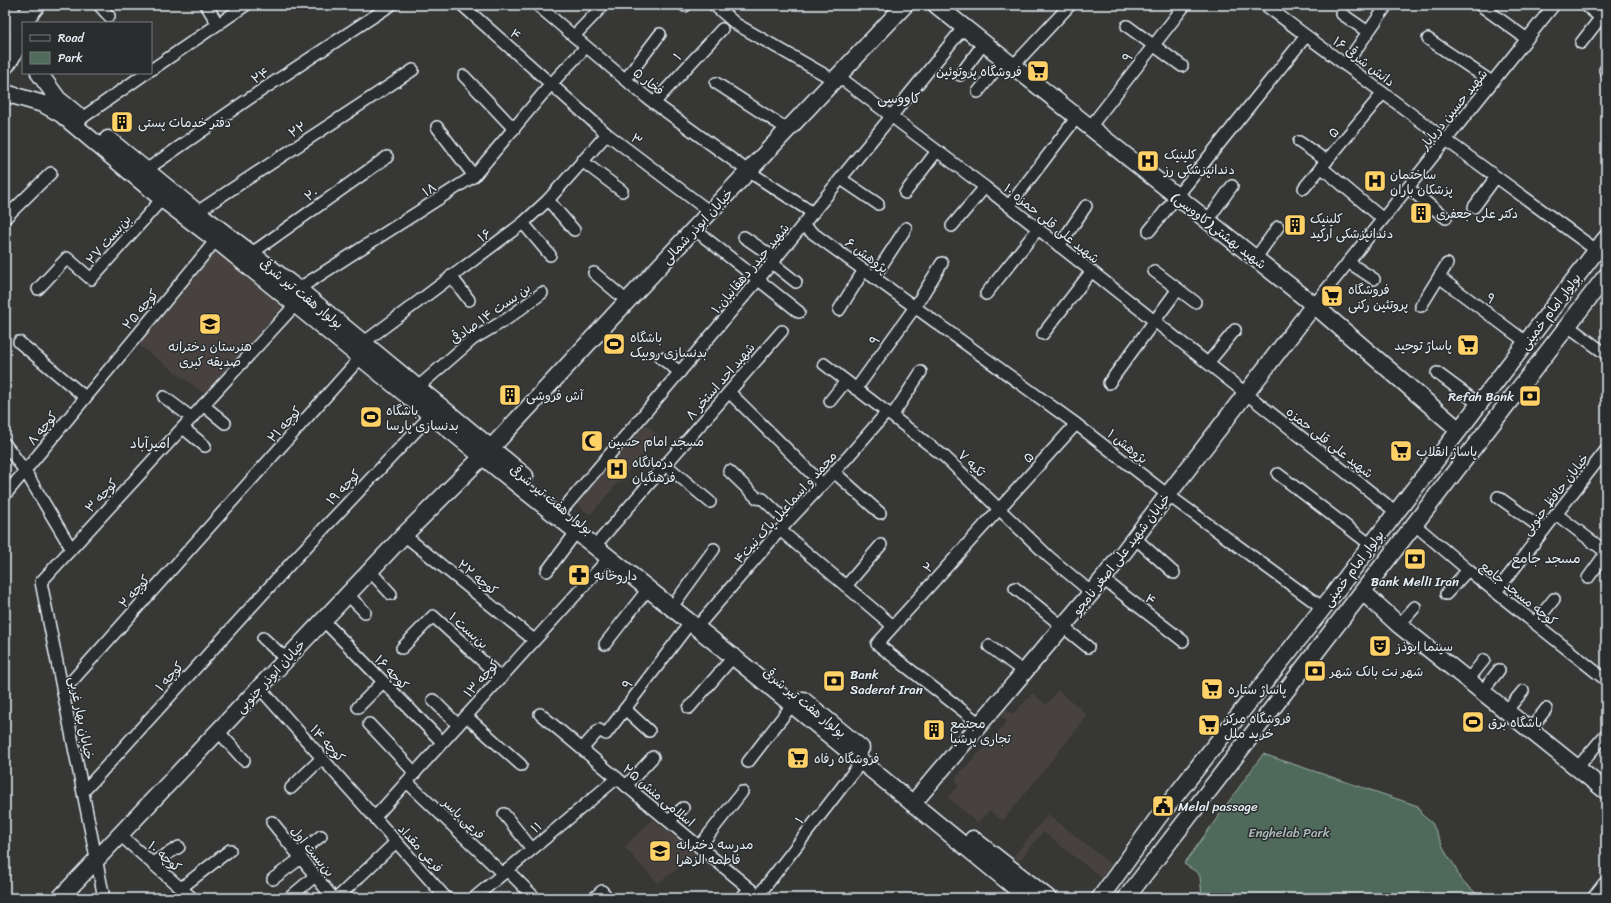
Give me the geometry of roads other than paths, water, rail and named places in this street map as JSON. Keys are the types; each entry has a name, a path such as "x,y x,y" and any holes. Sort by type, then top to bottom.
{"main road":[{"path":"27,22 36,5"},
{"name":"خیابان ابوذر شمالی","path":"487,452 748,171 905,5"},
{"name":"شهید بهشتی(کاووسی)","path":"936,5 1314,305 1459,430"},
{"path":"5,8 13,16 21,32 17,45 5,65"},
{"name":"بولوار هفت تیر شرقی","path":"40,74 58,99 197,212 252,253 273,277"},
{"name":"بولوار هفت تیر شرقی","path":"5,93 43,104 61,114 162,199 216,240 273,277 362,350 431,415 487,452 564,508 677,600 733,657 754,667 792,705 826,734 862,761 1028,898"},
{"name":"بولوار امام خمینی","path":"1100,898 1157,819 1323,608 1606,238"},
{"name":"بولوار امام خمینی","path":"1126,898 1606,276"},
{"name":"خیابان شهید علی اصغر نامجو","path":"919,796 1092,593 1314,305"},
{"name":"بولوار هفت تیر شرقی","path":"362,350 418,387 487,452 577,532 609,558 648,589 697,621 1048,898"},
{"name":"خیابان ابوذر جنوبی","path":"60,898 347,594 487,452"},
{"path":"1363,592 1399,625 1606,791"},
{"path":"1596,898 1606,885"}],"street":[{"path":"99,5 109,16"},
{"path":"206,5 218,24"},
{"path":"152,69 246,5"},
{"name":"۲۴","path":"146,170 247,100 391,5"},
{"name":"۴","path":"462,5 551,84"},
{"name":"فخار ۵","path":"538,5 654,103 748,171 813,213"},
{"name":"شهید علی قلی حمزه ۱۰","path":"714,5 736,24 836,78 892,116 985,187 1154,322 1246,393"},
{"name":"۹","path":"1090,127 1185,5"},
{"path":"1344,65 1387,5"},
{"path":"1480,5 1527,39"},
{"name":"شهید حسین دریابار","path":"1314,305 1554,5"},
{"path":"1581,43 1603,19 1585,5"},
{"path":"978,92 1068,6"},
{"name":"دانش شرقی ۱۶","path":"1271,7 1344,65 1596,250"},
{"path":"574,36 600,9"},
{"path":"1342,14 1368,32"},
{"path":"1127,26 1182,66"},
{"name":"شهید حیدر دهقانیان۱۰","path":"564,508 774,261 964,27"},
{"name":"۱","path":"654,103 722,29"},
{"path":"625,80 660,34"},
{"path":"1149,231 1306,36"},
{"path":"1428,39 1492,82"},
{"path":"960,75 984,43"},
{"name":"۱۸","path":"203,405 297,297 474,176 551,84 586,46"},
{"name":"۲۲","path":"197,212 413,70"},
{"path":"82,118 145,74"},
{"path":"464,76 514,128"},
{"path":"716,83 788,129"},
{"name":"۳","path":"551,84 607,134 710,212"},
{"name":"۵","path":"1304,188 1383,93"},
{"path":"1009,206 1077,117"},
{"path":"437,127 474,176"},
{"name":"۱۶","path":"362,350 451,276 523,223 548,200 607,134"},
{"path":"1299,142 1383,218"},
{"path":"905,194 937,151"},
{"name":"۲۰","path":"252,253 388,157"},
{"path":"582,161 622,191"},
{"path":"5,218 51,173"},
{"path":"1474,207 1496,177"},
{"path":"841,179 878,204"},
{"path":"1207,221 1232,186"},
{"path":"952,226 985,187"},
{"path":"1408,188 1446,218"},
{"name":"بن‌بست ۲۷","path":"38,289 67,258 91,279 162,199"},
{"path":"548,200 574,230"},
{"path":"1059,246 1086,206"},
{"path":"523,223 550,255"},
{"name":"پژوهش ۶","path":"803,226 915,307"},
{"path":"1255,259 1278,227"},
{"path":"874,277 906,228"},
{"path":"694,229 799,312"},
{"path":"986,294 1038,229"},
{"path":"744,237 774,261 796,282"},
{"name":"کوچه ۲۵","path":"85,397 216,240"},
{"path":"1348,262 1374,279"},
{"name":"۹","path":"856,389 915,307 942,263"},
{"path":"1421,306 1447,264"},
{"path":"839,310 864,270"},
{"path":"1154,271 1195,302"},
{"path":"1042,334 1091,272"},
{"path":"594,273 627,301"},
{"path":"451,276 469,300"},
{"name":"۹","path":"1439,277 1526,342"},
{"path":"1109,382 1178,289"},
{"name":"بن بست ۱۴ صادقی","path":"418,387 473,339 507,319 542,293"},
{"name":"پژوهش ۱","path":"915,307 1076,424 1168,495 1323,608"},
{"path":"1568,326 1606,354"},
{"path":"1208,363 1235,330"},
{"name":"شهید احد استخر ۸","path":"601,539 782,331"},
{"path":"19,342 85,397"},
{"name":"کوچه ۲۱","path":"227,509 362,350"},
{"path":"661,358 680,372"},
{"name":"تکیه ۷","path":"824,364 945,456 1049,557 1092,593"},
{"name":"محمد و اسماعیل پاک نیت۴","path":"697,621 822,484 889,414 921,372"},
{"path":"1437,373 1479,404"},
{"path":"830,401 846,381"},
{"path":"729,392 822,484"},
{"name":"شهید علی قلی حمزه","path":"1246,393 1396,512"},
{"name":"کوچه ۸","path":"5,495 85,397"},
{"path":"164,397 192,418"},
{"path":"203,405 225,423"},
{"name":"کوچه ۳","path":"41,582 203,405"},
{"name":"کوچه ۱۹","path":"276,580 431,415"},
{"name":"۵","path":"1000,509 1076,424"},
{"path":"182,428 205,446"},
{"path":"5,444 25,471 71,548"},
{"name":"خیابان حافظ جنوبی","path":"1496,592 1606,450"},
{"path":"666,465 710,502"},
{"path":"730,471 757,498 764,499 784,526 846,586 893,626"},
{"path":"834,472 880,513"},
{"path":"1278,474 1371,545"},
{"path":"1498,497 1544,530"},
{"name":"کوچه ۲","path":"63,691 227,509"},
{"name":"۲","path":"980,724 877,644 1000,509"},
{"path":"1556,514 1606,552 1588,578"},
{"name":"کوچه مسجد جامع","path":"1415,525 1468,570 1606,680"},
{"path":"548,571 577,532"},
{"name":"کوچه ۲۲","path":"404,535 534,640"},
{"path":"1135,538 1174,573"},
{"path":"846,586 881,545"},
{"path":"677,600 714,548"},
{"name":"کوچه ۱۳","path":"375,817 609,558"},
{"path":"1446,594 1468,570"},
{"path":"370,571 391,594"},
{"name":"۴","path":"1103,579 1183,641"},
{"name":"کوچه ۱","path":"83,792 276,580"},
{"name":"خیابان بهار غربی","path":"41,582 104,898"},
{"path":"1015,588 1088,647"},
{"path":"605,644 648,589"},
{"path":"347,594 365,612"},
{"path":"1535,623 1554,599"},
{"path":"1399,625 1415,607"},
{"name":"بن‌بست ۱","path":"402,648 434,616 500,678"},
{"name":"کوچه ۱۶","path":"323,620 442,742"},
{"name":"۹","path":"582,749 599,730 606,734 697,621"},
{"path":"263,638 286,659"},
{"path":"989,646 1024,672"},
{"path":"689,708 733,657"},
{"path":"1468,680 1484,660"},
{"path":"1482,692 1499,670"},
{"path":"358,707 383,682"},
{"name":"کوچه ۱۴","path":"259,688 375,817"},
{"path":"1506,710 1523,691"},
{"path":"432,700 458,725"},
{"path":"748,762 792,705"},
{"path":"625,709 649,731"},
{"path":"1530,730 1546,709"},
{"name":"اسلامی منش ۲۵","path":"540,714 756,894"},
{"path":"466,716 521,765"},
{"path":"369,724 415,773"},
{"path":"218,731 244,760"},
{"path":"1576,768 1606,734"},
{"path":"626,786 653,757"},
{"path":"291,788 322,758"},
{"name":"۱","path":"741,898 756,894 862,761"},
{"name":"۱۱","path":"474,898 617,778"},
{"name":"فرعی یاسر","path":"407,782 535,898"},
{"path":"699,847 742,792"},
{"path":"669,821 683,808"},
{"path":"504,814 532,850"},
{"name":"فرعی مقداد","path":"375,817 446,898"},
{"name":"بن‌بست اول","path":"272,822 333,898"},
{"name":"کوچه ۱۰","path":"120,835 192,898"},
{"path":"273,879 321,836"},
{"path":"337,898 396,842"},
{"path":"152,863 179,847"},
{"path":"181,888 230,850"},
{"path":"289,898 315,876"}],"place":[{"name":"فروشگاه پروتوئین","path":"1038,71"},
{"name":"دفتر خدمات پستی","path":"122,122"},
{"name":"کلینیک دندانپزشکی رز","path":"1148,161"},
{"name":"ساختمان پزشکان باران","path":"1375,181"},
{"name":"دکتر علی جعفری","path":"1421,213"},
{"name":"کلینیک دندانپزشکی ارکید","path":"1295,225"},
{"name":"فروشگاه پروتئین رکنی","path":"1332,296"},
{"name":"هنرستان دخترانه صدیقه کبری","path":"210,324"},
{"name":"باشگاه بدنسازی روبیک","path":"614,344"},
{"name":"پاساژ توحید","path":"1468,345"},
{"name":"آش فروشی","path":"510,395"},
{"name":"Refah Bank","path":"1530,396"},
{"name":"باشگاه بدنسازی پارسا","path":"371,417"},
{"name":"مسجد امام حسین","path":"592,441"},
{"name":"پاساژ انقلاب","path":"1401,451"},
{"name":"درمانگاه فرهنگیان","path":"617,469"},
{"name":"Bank Melli Iran","path":"1415,559"},
{"name":"داروخانه","path":"579,575"},
{"name":"سینما ابوذز","path":"1380,646"},
{"name":"شهر نت بانک شهر","path":"1315,671"},
{"name":"Bank Saderat Iran","path":"834,681"},
{"name":"پاساژ ستاره","path":"1212,689"},
{"name":"باشگاه برق","path":"1473,722"},
{"name":"فروشگاه مرکز خرید ملل","path":"1209,725"},
{"name":"مجتمع تجاری پرشیا","path":"934,730"},
{"name":"فروشگاه رفاه","path":"798,758"},
{"name":"Melal passage","path":"1163,806"},
{"name":"مدرسه دخترانه فاطمه الزهرا","path":"660,851"}],"district":[{"name":"کاووسی","path":"899,98"},
{"name":"امیرآباد","path":"150,443"},
{"name":"مسجد جامع","path":"1546,558"}],"park label":[{"name":"Enghelab Park","path":"1289,832"}]}
